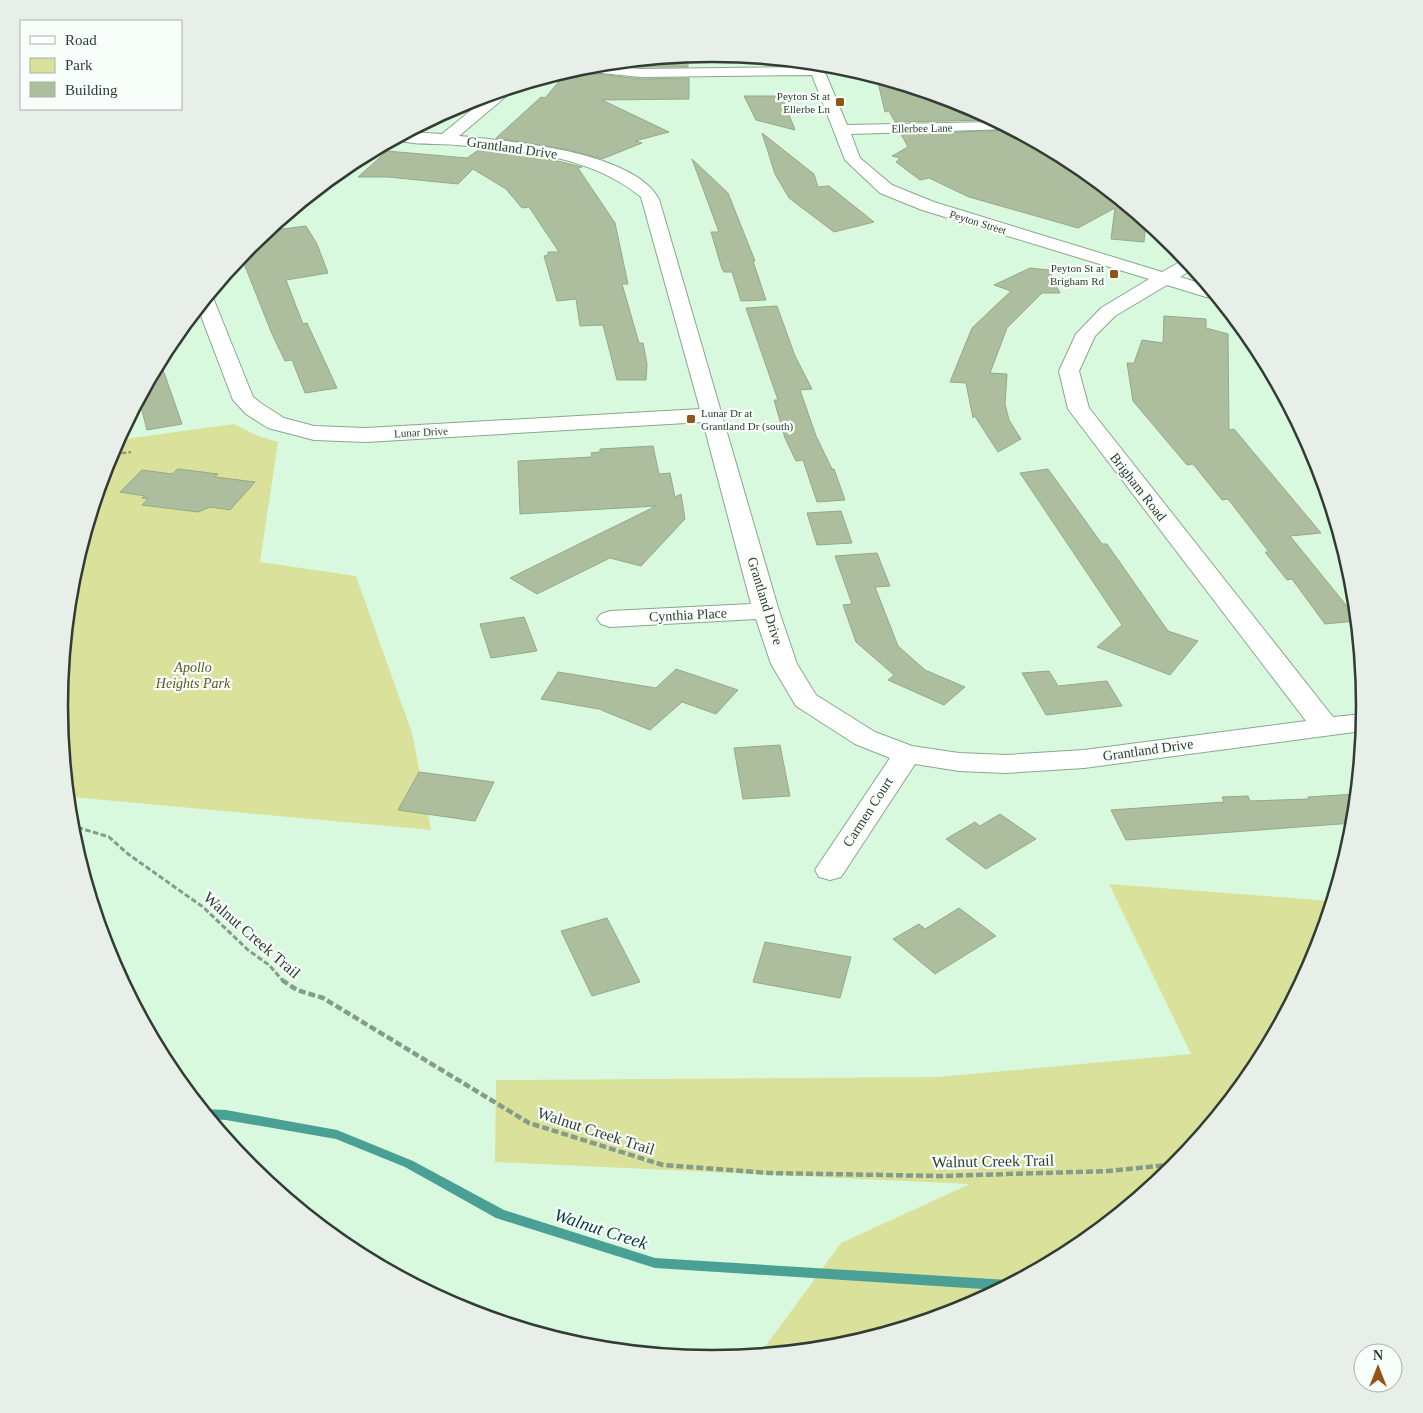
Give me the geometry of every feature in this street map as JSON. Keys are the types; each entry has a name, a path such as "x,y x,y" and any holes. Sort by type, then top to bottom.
{"street":[{"path":"611,71 641,73 794,68"},
{"name":"Peyton Street","path":"818,72 853,160 886,189 928,206 1202,290"},
{"path":"445,140 490,102"},
{"name":"Ellerbee Lane","path":"841,130 990,126"},
{"name":"Grantland Drive","path":"412,137 542,150 588,162 624,176 647,192 654,206 766,611 784,664 806,700 865,738 907,754 959,762 1006,764 1064,760 1324,725 1355,723"},
{"name":"Brigham Road","path":"1182,267 1108,312 1086,334 1069,371 1079,409 1324,725"},
{"name":"Lunar Drive","path":"207,306 244,400 268,419 314,433 366,435 713,415"},
{"name":"Cynthia Place","path":"610,620 766,611"},
{"name":"Carmen Court","path":"830,870 907,754"}],"path":[{"path":"120,454 131,452"},
{"name":"Walnut Creek Trail","path":"79,828 108,837 128,854 203,907 248,950 269,965 279,978 297,990 323,998 529,1123 596,1146 663,1165 768,1173 942,1176 1109,1171 1163,1165"}],"green space":[{"name":"Apollo Heights Park","path":"234,424 258,436 278,442 260,562 356,576 412,733 431,830 74,797 69,749 68,706 73,622 89,540 102,499 127,439"},
{"path":"1109,884 1325,901 1306,953 1289,991 1269,1029 1247,1064 1196,1131 1136,1191 1069,1242 996,1284 919,1316 878,1329 796,1345 764,1348 841,1243 970,1184 495,1162 496,1080 938,1077 1191,1054"}],"building":[{"path":"688,63 688,67 639,67"},
{"path":"594,74 641,79 689,78 689,99 602,100 669,132 635,141 642,143 602,159 569,150 496,138 541,97 545,98 560,81"},
{"path":"878,84 919,97 977,120 895,122 889,111 885,112"},
{"path":"744,96 782,96 795,130 756,120"},
{"path":"999,130 1034,149 1104,196 1145,231 1144,242 1111,239 1115,208 1078,228 969,197 929,178 920,180 896,162 900,158 892,156 908,147 901,134"},
{"path":"762,133 814,174 818,187 829,186 874,222 834,232 789,198 775,174"},
{"path":"480,149 529,154 582,167 578,168 615,223 628,284 622,284 639,343 643,343 647,364 646,380 617,380 603,325 580,326 576,299 557,301 544,256 548,255 548,252 559,252 529,207 522,208 506,189 473,169 458,184 388,177 358,177 387,151 467,158"},
{"path":"692,159 728,193 755,261 753,261 766,300 741,301 732,272 724,272 722,269 711,232 719,232"},
{"path":"306,226 317,244 328,273 286,280 303,324 307,323 337,388 305,393 292,360 285,361 272,334 244,264 279,229"},
{"path":"1030,268 1049,270 1060,293 1042,293 1007,328 990,373 1007,374 1005,404 1009,420 1021,439 998,452 974,415 973,418 966,383 950,382 972,328 1011,291 994,285"},
{"path":"777,306 795,356 812,389 800,390 816,436 832,469 834,469 845,500 817,502 803,460 796,461 785,438 774,400 778,400 746,308"},
{"path":"1164,316 1206,319 1206,328 1228,334 1229,430 1234,429 1321,533 1290,536 1347,607 1350,622 1325,624 1292,579 1287,580 1265,552 1269,552 1228,499 1222,500 1193,464 1187,465 1133,401 1127,363 1134,363 1142,340 1163,343"},
{"path":"163,370 182,424 147,430 141,408"},
{"path":"653,446 659,474 670,473 675,497 681,494 685,519 641,566 610,558 537,594 510,578 656,506 520,514 518,461 592,457 591,453 600,452 600,449"},
{"path":"178,469 218,474 215,477 255,482 230,510 210,507 198,512 142,505 148,499 142,498 145,496 120,492 142,470 172,474"},
{"path":"1048,469 1102,544 1107,544 1168,631 1198,641 1170,675 1097,647 1122,625 1020,473"},
{"path":"841,511 852,543 817,545 807,513"},
{"path":"877,553 890,586 875,587 898,646 925,670 965,687 944,705 888,680 894,675 856,642 843,605 852,604 835,556"},
{"path":"524,617 537,651 491,658 480,624"},
{"path":"676,669 738,690 716,714 682,702 650,730 599,709 541,699 558,672 656,688"},
{"path":"1049,671 1058,686 1107,681 1122,706 1046,715 1022,673"},
{"path":"780,745 790,796 743,799 734,748"},
{"path":"419,772 494,782 475,821 398,810"},
{"path":"1349,794 1344,824 1126,840 1111,810 1224,802 1222,797 1248,796 1250,801 1309,799 1308,797"},
{"path":"1000,814 1036,839 986,869 946,839 975,822 980,826"},
{"path":"959,908 996,936 935,974 893,939 919,924 925,929"},
{"path":"607,918 640,982 592,996 561,931"},
{"path":"765,942 851,957 840,998 753,982"}],"waterway":[{"name":"Walnut Creek","path":"214,1114 337,1135 409,1164 500,1214 655,1263 996,1284"}],"place":[{"name":"Peyton St at Ellerbe Ln","path":"840,102"},
{"name":"Peyton St at Brigham Rd","path":"1114,274"},
{"name":"Lunar Dr at Grantland Dr (south)","path":"691,419"}]}
